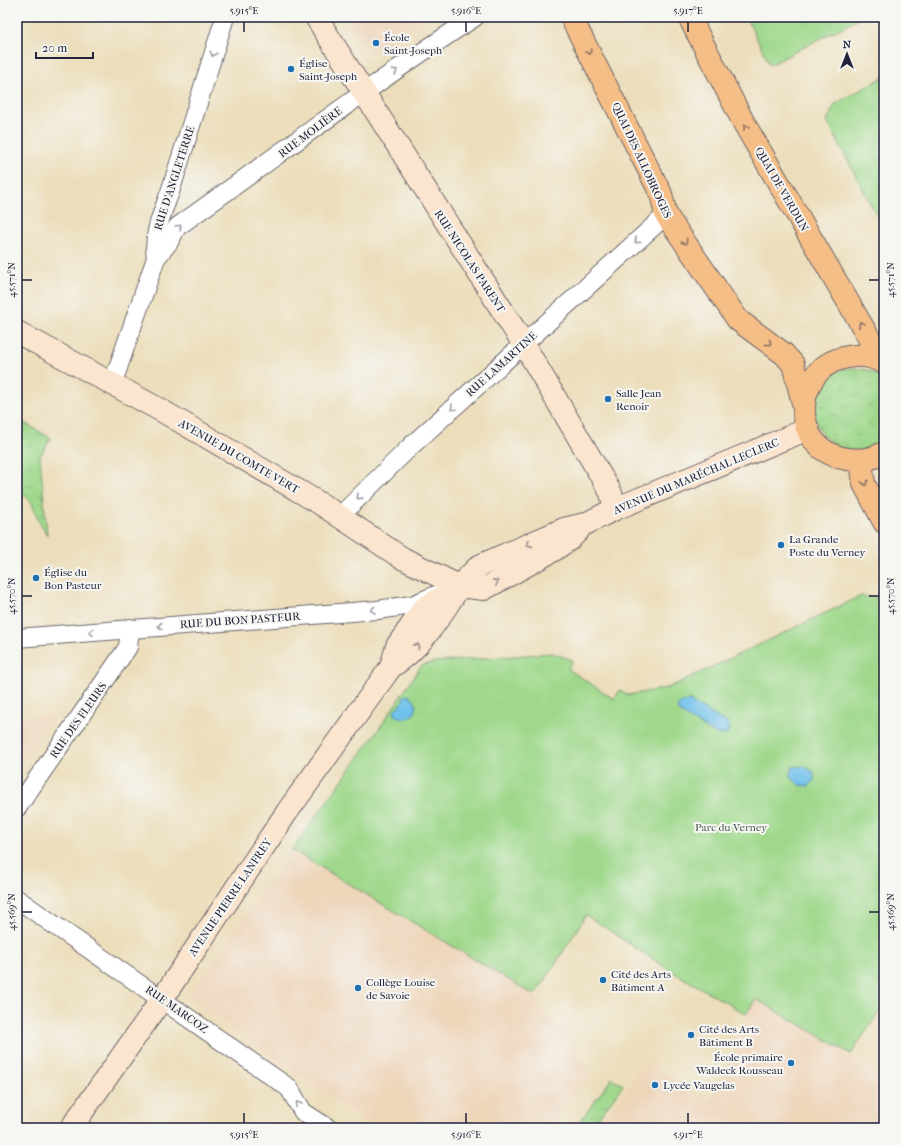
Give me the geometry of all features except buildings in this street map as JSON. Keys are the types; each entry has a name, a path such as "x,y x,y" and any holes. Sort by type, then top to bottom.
{"main road":[{"name":"QUAI DES ALLOBROGES","path":"572,17 660,194 666,215 738,320 784,354 793,364 808,429"},
{"name":"QUAI DE VERDUN","path":"689,17 745,125 868,336 881,361"},
{"path":"804,407 805,396 809,384 815,376 830,363 854,355 881,361"},
{"path":"808,429 819,445 833,455 847,460 861,461 874,458 884,453"},
{"path":"861,461 864,484 872,504 884,522"}],"street":[{"name":"RUE D'ANGLETERRE","path":"112,385 156,258 154,243 161,213 171,189 225,17"},
{"name":"RUE NICOLAS PARENT","path":"316,17 362,92 523,343 611,493 615,509"},
{"name":"RUE MOLIÈRE","path":"156,258 177,227 292,146 362,92 475,17"},
{"name":"RUE LAMARTINE","path":"339,517 411,446 666,215"},
{"name":"AVENUE DU COMTE VERT","path":"17,332 164,412 321,504 402,558 459,586"},
{"name":"AVENUE DU MARÉCHAL LECLERC","path":"459,586 484,589 554,550 570,540 585,524 615,509 808,429"},
{"name":"RUE DU BON PASTEUR","path":"17,638 130,628 377,610 412,605 459,586"},
{"name":"AVENUE PIERRE LANFREY","path":"71,1128 162,999 287,812 391,667 397,646 423,609 459,586"},
{"name":"RUE DES FLEURS","path":"17,808 128,647 130,628"},
{"name":"RUE MARCOZ","path":"17,899 289,1088 303,1112 328,1128"}],"shaded area":[{"name":"École Saint-Joseph","path":"347,17 431,17 371,55"},
{"path":"45,715 52,720 17,769 17,716"},
{"name":"Collège Louise de Savoie","path":"292,850 542,1001 536,1009 575,1040 581,1064 588,1068 591,1075 587,1081 577,1089 551,1128 373,1128 188,997"},
{"name":"École primaire Waldeck Rousseau","path":"756,999 848,1052 845,1057 863,1069 884,1075 884,1128 597,1128 647,1061 700,1097 710,1099 750,1022 744,1018"}],"green space":[{"path":"746,17 862,17 770,65"},
{"path":"884,77 884,221 877,216 827,121 835,104"},
{"path":"850,368 868,370 884,379 884,440 878,445 868,449 840,449 824,436 815,420 814,402 821,385 833,374"},
{"path":"17,419 51,438 40,456 47,535 37,518 32,502 27,497 17,492"},
{"name":"Parc du Verney","path":"861,596 878,598 884,606 884,1005 851,1054 756,999 746,1014 671,971 586,915 544,982 534,995 292,850 376,733 421,666 435,662 552,653 573,660 568,669 614,699 620,690 628,695 668,688"},
{"path":"612,1078 623,1085 591,1128 575,1128"}],"water":[{"path":"408,695 415,702 415,712 409,717 398,717 395,715 394,710 402,703 404,696"},
{"path":"689,701 729,724 728,733 722,735 716,734 680,713 677,708 682,702"},
{"path":"803,766 814,772 814,780 809,786 799,785 790,776 793,767"}],"place":[{"name":"École Saint-Joseph","path":"376,43"},
{"name":"Église Saint-Joseph","path":"291,69"},
{"name":"Salle Jean Renoir","path":"608,399"},
{"name":"La Grande Poste du Verney","path":"781,545"},
{"name":"Église du Bon Pasteur","path":"36,578"},
{"name":"Cité des Arts Bâtiment A","path":"603,980"},
{"name":"Collège Louise de Savoie","path":"358,988"},
{"name":"Cité des Arts Bâtiment B","path":"691,1035"},
{"name":"École primaire Waldeck Rousseau","path":"791,1063"},
{"name":"Lycée Vaugelas","path":"655,1085"}]}
